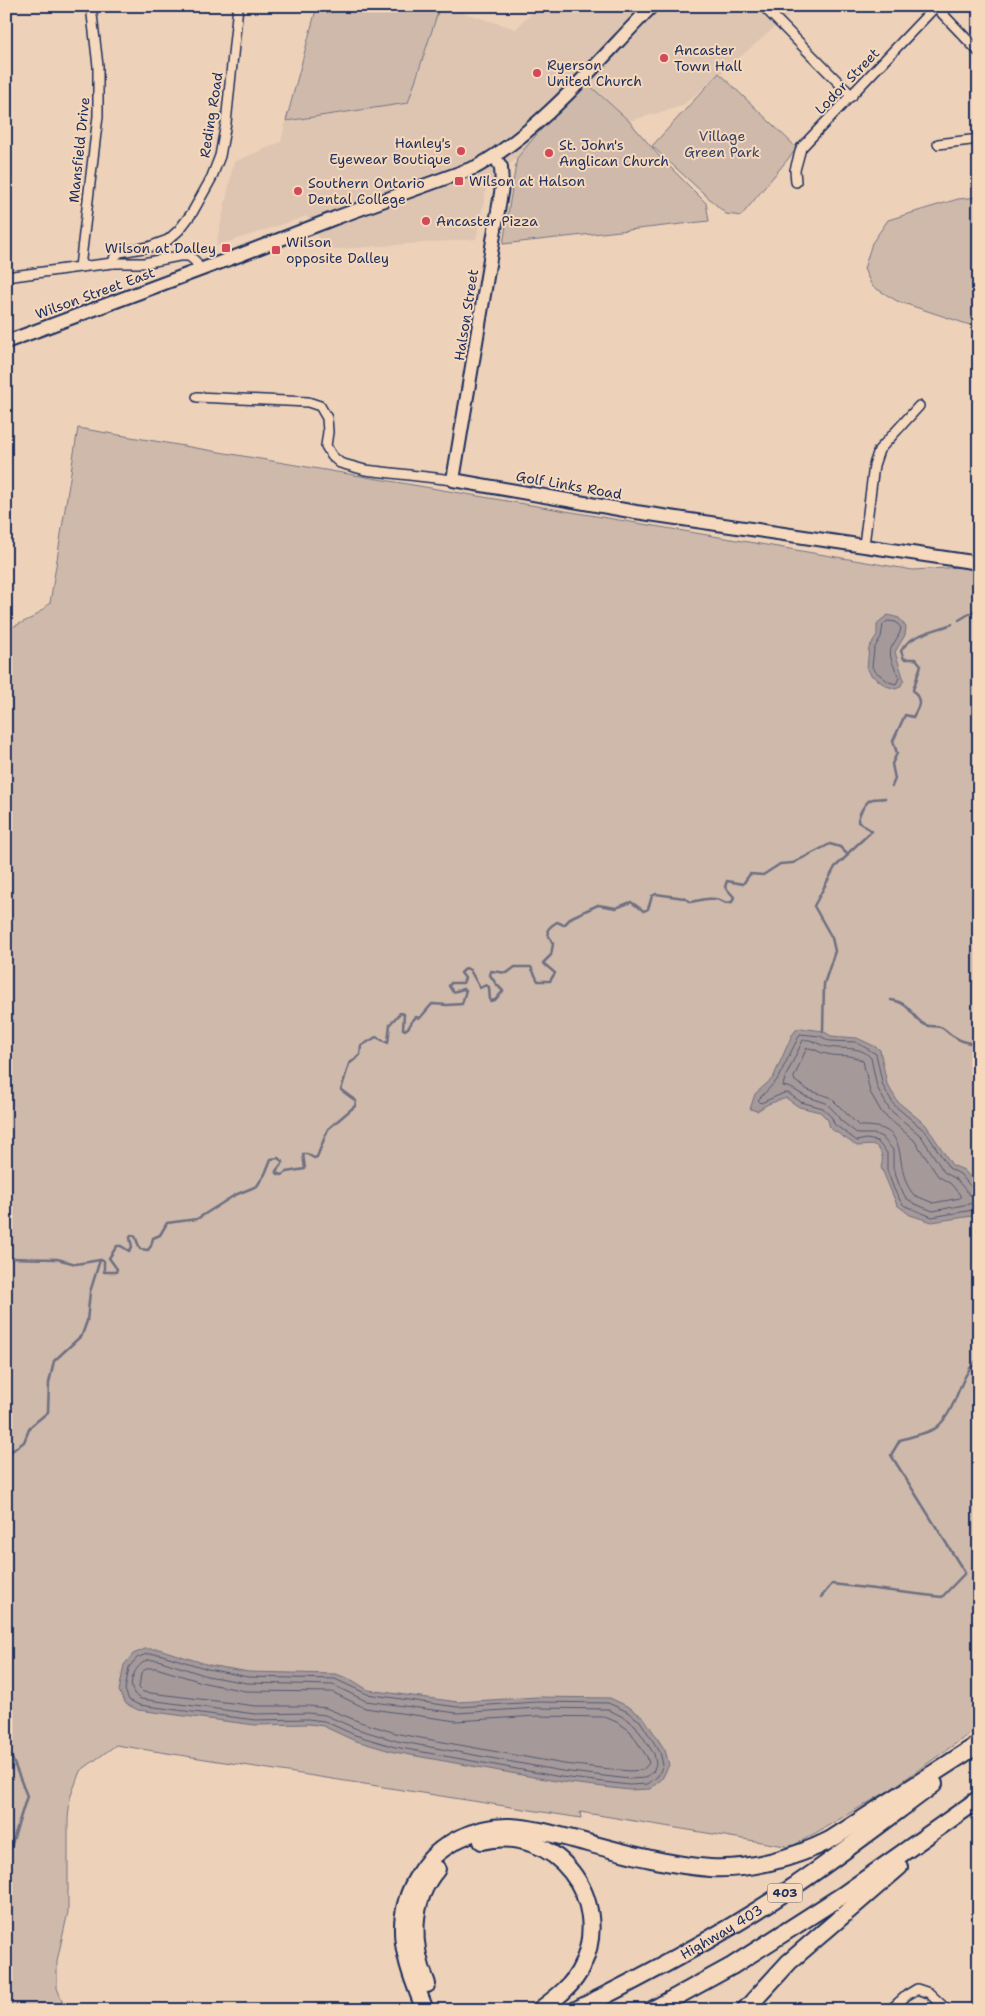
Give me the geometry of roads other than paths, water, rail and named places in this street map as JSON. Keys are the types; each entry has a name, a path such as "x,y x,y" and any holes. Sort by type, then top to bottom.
{"highway":[{"path":"426,2010 406,1957 403,1935 404,1912 411,1888 423,1868 438,1852 454,1840 482,1830 510,1827 557,1835 638,1857 680,1865 712,1868 746,1866 778,1860 830,1840 979,1744"},
{"name":"Highway 403","path":"576,2010 655,1970 724,1931 778,1897 979,1752"},
{"path":"745,2010 770,1980 822,1932 979,1799"},
{"name":"403","path":"652,2010 732,1966 844,1895 979,1799"},
{"path":"437,2010 422,1974 415,1941 415,1913 422,1891 430,1876 456,1850 492,1839 515,1839 537,1845 557,1858 574,1874 589,1906 592,1926 589,1948 582,1967 570,1985 540,2010"}],"main road":[{"name":"Wilson Street East","path":"6,342 476,167 495,157 526,132 652,6"},
{"name":"Halson Street","path":"453,480 502,187 501,167 495,157"},
{"name":"Golf Links Road","path":"453,480 636,512 979,563"}],"street":[{"name":"Mansfield Drive","path":"80,267 98,116 98,66 91,6"},
{"name":"Reding Road","path":"113,263 115,256 120,252 148,248 168,240 179,230 192,213 211,179 220,156 226,122 238,6"},
{"path":"763,6 852,96"},
{"path":"936,6 979,52"},
{"name":"Lodor Street","path":"796,182 795,170 802,148 936,6"},
{"path":"938,144 979,139"},
{"path":"6,277 113,263 144,263 179,256 189,256 195,261 200,270"},
{"name":"Golf Links Road","path":"197,397 308,402 320,406 326,418 328,432 326,446 332,456 340,463 365,470 453,480"},
{"path":"864,545 874,465 879,450 919,406"},
{"path":"890,2010 908,1994 917,1989 929,1993 948,2010"}],"water":[{"path":"888,615 899,618 906,627 905,635 895,652 904,680 900,687 896,689 886,686 871,675 867,668 869,648 877,635 877,625"},
{"path":"801,1028 823,1031 831,1036 857,1038 880,1050 887,1084 898,1102 926,1125 952,1165 964,1170 979,1188 979,1213 972,1216 932,1222 910,1215 897,1205 881,1167 882,1155 875,1145 857,1146 830,1128 828,1120 820,1112 799,1107 786,1098 768,1104 757,1111 750,1109 755,1094 773,1078 792,1035"},
{"path":"145,1649 159,1649 209,1665 249,1672 336,1674 352,1680 368,1690 458,1702 537,1697 610,1698 629,1707 644,1718 665,1750 669,1765 662,1779 650,1789 629,1790 561,1782 394,1752 353,1740 323,1726 309,1724 255,1725 138,1710 126,1704 119,1691 124,1665 133,1654"}],"waterway":[{"path":"959,620 979,608"},
{"path":"892,786 895,779 892,764 897,753 893,741 905,715 913,717 919,703 918,697 913,690 921,665 916,659 904,659 901,651 905,645 917,637 952,624"},
{"path":"100,1260 104,1261 104,1272 116,1272 117,1269 109,1258 117,1246 121,1246 129,1251 132,1247 131,1235 135,1236 140,1249 148,1250 153,1238 160,1235 167,1223 197,1219 235,1195 257,1186 265,1174 271,1159 278,1158 283,1162 276,1171 278,1174 282,1175 286,1172 305,1169 303,1154 314,1158 317,1157 328,1129 355,1106 356,1101 341,1090 349,1064 360,1055 361,1046 376,1037 388,1043 390,1024 400,1013 404,1014 403,1029 405,1030 416,1017 420,1018 432,1004 462,1004 466,990 453,992 449,986 451,983 463,983 465,978 461,973 466,968 470,970 480,988 486,985 489,987 490,1001 495,1000 503,991 490,975 491,971 507,973 515,967 531,967 538,981 550,981 555,973 543,963 551,955 553,944 548,935 548,930 557,922 564,925 572,917 598,905 616,908 631,902 644,911 648,909 652,896 656,894 684,898 691,902 709,899 718,899 726,903 732,902 734,897 725,887 727,881 743,884 750,874 763,875 780,864 793,863 830,844 840,847 847,854 872,831 858,822 863,808 870,800 885,798"},
{"path":"823,1031 824,984 835,951 832,938 814,906 835,867 848,855"},
{"path":"891,1000 906,1006 924,1025 938,1026 960,1040 979,1044"},
{"path":"6,1258 57,1259 76,1264 100,1260"},
{"path":"6,1461 9,1453 24,1442 30,1427 48,1412 49,1383 54,1361 82,1335 87,1321 90,1292 100,1260"},
{"path":"821,1597 832,1584 942,1597 965,1573 891,1455 900,1440 930,1431 944,1420 966,1375 979,1358"},
{"path":"6,1461 9,1470 6,1478"},
{"path":"6,1743 27,1796 10,1850 6,1870"}],"place":[{"name":"Ancaster Town Hall","path":"664,58"},
{"name":"Ryerson United Church","path":"537,73"},
{"name":"Hanley's Eyewear Boutique","path":"461,151"},
{"name":"St. John's Anglican Church","path":"549,153"},
{"name":"Wilson at Halson","path":"459,181"},
{"name":"Southern Ontario Dental College","path":"298,191"},
{"name":"Ancaster Pizza","path":"426,221"},
{"name":"Wilson at Dalley","path":"226,248"},
{"name":"Wilson opposite Dalley","path":"276,250"}],"park label":[{"name":"Village Green Park","path":"722,144"}]}
